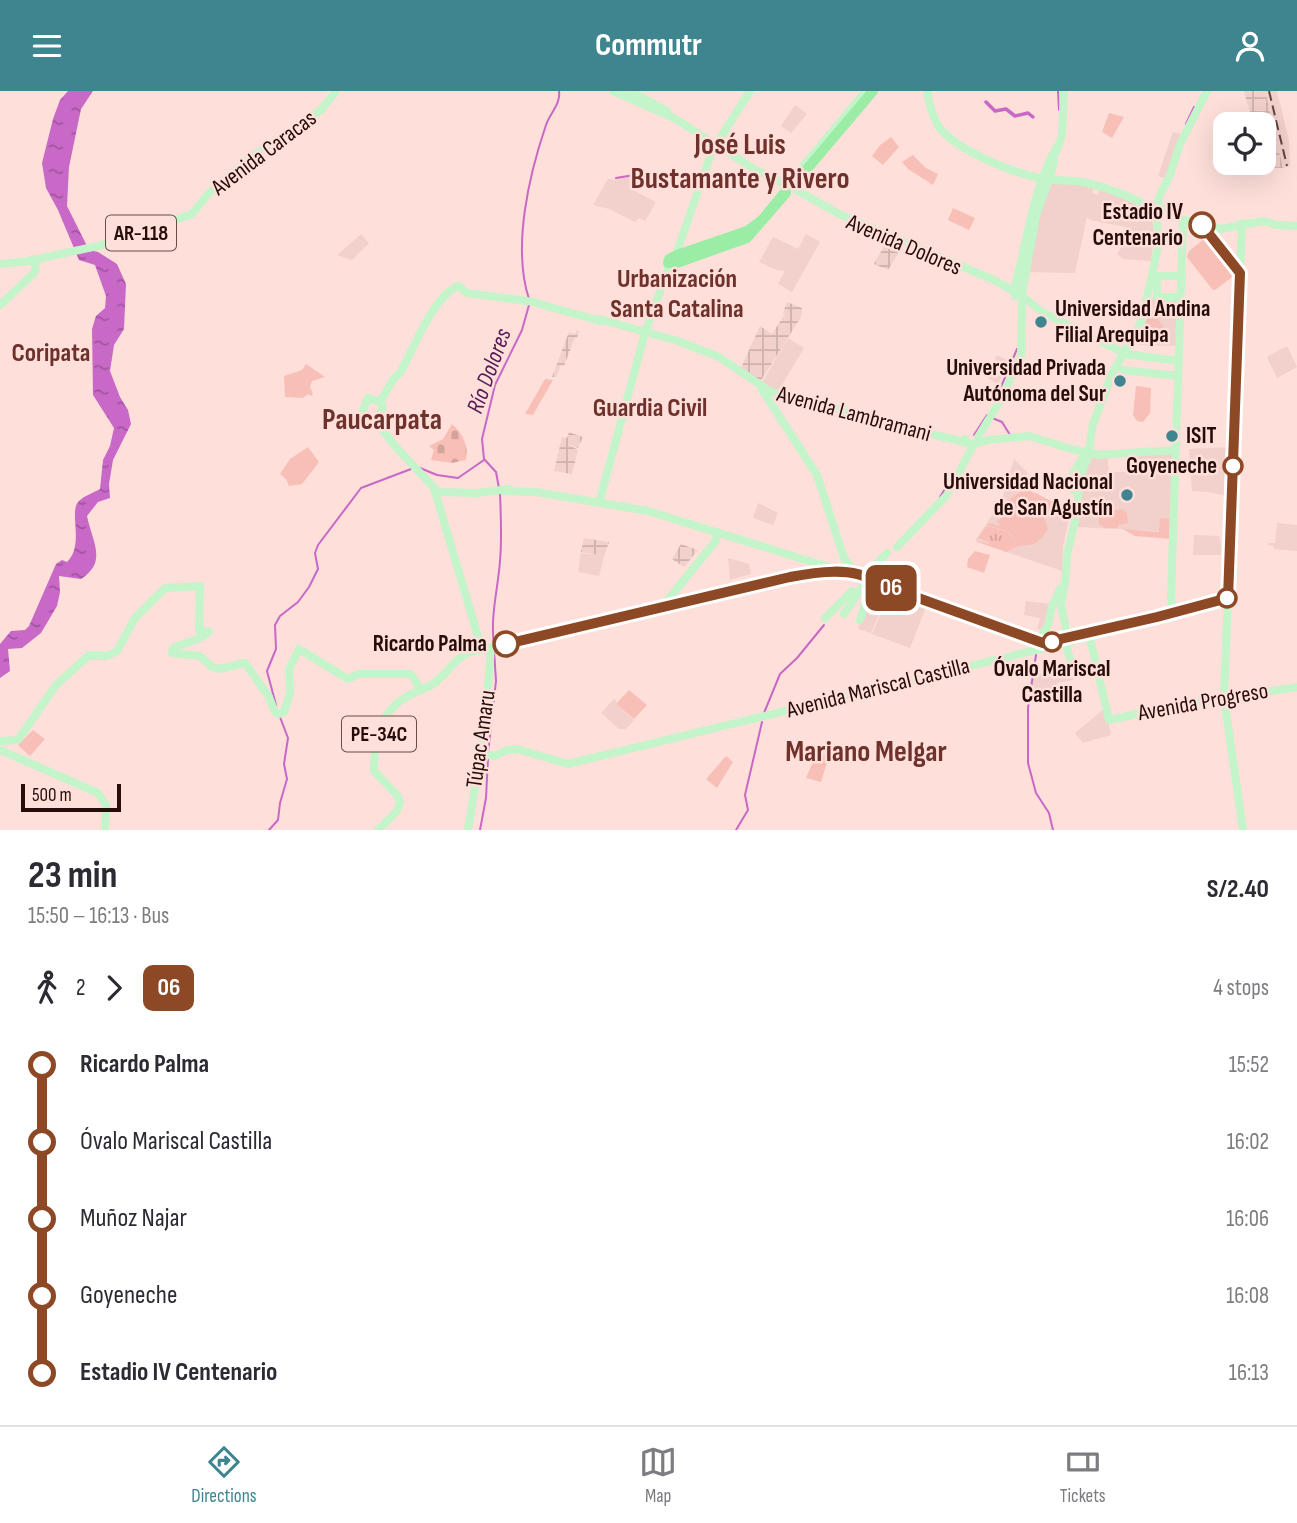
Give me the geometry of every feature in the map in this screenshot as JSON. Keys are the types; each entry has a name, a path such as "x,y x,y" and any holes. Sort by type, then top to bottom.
{"highway":[{"path":"791,186 867,96"},
{"path":"675,259 747,234 805,170"}],"main road":[{"name":"Avenida Caracas","path":"33,259 113,243 192,214 208,194 246,161 321,110 336,91"},
{"name":"Avenida Dolores","path":"613,91 680,121"},
{"name":"Avenida Dolores","path":"630,91 648,99 716,141 765,176 791,186 838,216 993,282 1019,300 1124,353 1178,361"},
{"path":"600,503 646,333 668,269 675,259 716,141 748,91"},
{"path":"928,91 934,115 947,133 966,147 1019,170 1080,182 1157,208 1183,220 1221,229 1241,223 1265,221 1297,225"},
{"path":"1029,233 1064,127 1063,91"},
{"path":"1131,335 1141,326 1153,277 1160,241 1160,201 1180,144 1209,91"},
{"path":"974,441 956,481 940,504 896,546 943,497 974,441 1003,392 1020,350 1019,300 1029,233 1048,176"},
{"path":"1123,370 1124,353 1153,277 1159,234 1157,208 1166,184"},
{"path":"1053,643 1066,637 1062,605 1068,544 1078,516 1090,419 1109,374 1141,326 1159,234 1158,202 1166,184"},
{"path":"1019,300 1029,257 1034,214"},
{"path":"1173,615 1170,605 1183,220"},
{"path":"1241,223 1224,698 1244,830"},
{"path":"1020,350 1019,300 1029,257"},
{"path":"0,305 35,272 33,259"},
{"name":"AR-118","path":"0,264 33,259"},
{"path":"1153,277 1180,276"},
{"path":"1153,277 1157,284 1157,297"},
{"path":"380,402 394,377 400,373 432,312 449,291 458,286 467,293 573,310 598,321 679,342 719,357 760,386 814,470 844,558 871,579"},
{"path":"1062,605 1068,592 1063,561 1076,515 1080,476 1089,450 1093,424 1115,372 1141,326 1151,297 1180,297"},
{"path":"1079,463 1118,371 1178,376"},
{"path":"1108,390 1109,374"},
{"name":"Avenida Lambramani","path":"760,386 771,392 802,398 949,439 974,441 1031,436 1085,452 1102,454 1175,450"},
{"path":"376,421 383,407 380,402 369,398 362,413 376,421 386,437 437,492 531,491 668,517 841,573 871,579 1039,644 1066,577"},
{"path":"1081,479 1090,455 1094,424 1101,411"},
{"path":"1062,605 1069,522 1074,501 1073,476 1086,450 1087,438"},
{"name":"Túpac Amaru","path":"437,492 489,648 485,754 468,830"},
{"path":"1069,522 1076,515"},
{"path":"665,607 715,542 718,532"},
{"path":"844,614 888,554 871,579 860,619"},
{"path":"489,648 807,574 841,573"},
{"path":"0,741 17,740 54,687 81,660 90,655 105,656 117,651 135,618 164,588 200,586 199,630 209,632 173,648 172,653 198,656 212,667 226,669 242,662 246,664 280,714 290,693 289,669 299,649 348,679 359,674 411,674 421,690"},
{"path":"825,618 852,591"},
{"name":"Avenida Mariscal Castilla","path":"485,754 495,756 517,749 565,763 761,717 1031,649 1039,644 1173,615 1228,598"},
{"path":"1064,621 1070,636 1079,637"},
{"path":"1064,621 1073,666"},
{"name":"Avenida Progreso","path":"1090,635 1110,720 1297,686"},
{"path":"1073,666 1071,642 1079,637"},
{"path":"1053,643 1066,643 1073,666"},
{"name":"PE-34C","path":"378,830 398,808 400,802 397,795 377,778 374,768 376,747 385,713 406,697 439,679 463,655 489,648"},
{"path":"0,750 98,793 106,804 105,830"}],"shaded area":[{"path":"1244,91 1265,91 1270,112 1250,112"},
{"path":"1257,91 1277,91 1289,141 1290,166 1283,168 1276,139 1276,112 1270,112 1268,105"},
{"path":"795,105 807,114 791,133 781,126"},
{"path":"1173,132 1181,134 1165,178 1158,176"},
{"path":"1276,138 1283,168 1276,168"},
{"path":"644,175 635,191 656,202 645,221 639,218 635,222 609,209 593,205 608,179"},
{"path":"1050,182 1094,186 1092,193 1098,195 1100,189 1133,200 1151,211 1154,234 1151,261 1123,259 1117,254 1122,247 1126,227 1090,220 1087,217 1075,273 1028,272 1038,218"},
{"path":"361,234 369,243 352,260 337,255"},
{"path":"806,234 820,242 792,292 778,284 785,271 759,262 773,237 798,249"},
{"path":"899,244 903,246 888,270 874,264 884,246 895,251"},
{"path":"1152,298 1178,298 1177,346 1139,345 1136,342"},
{"path":"787,302 802,308 801,317 760,382 740,370 760,326 772,334 785,314 783,313"},
{"path":"577,329 577,338 575,337 564,366 561,365 556,377 552,377 569,332 575,334"},
{"path":"788,338 804,348 776,391 761,384"},
{"path":"1287,346 1297,367 1277,378 1267,357"},
{"path":"997,355 1009,361 998,385 987,377"},
{"path":"569,432 583,437 578,448 568,444 578,450 572,474 554,471 562,437 567,438"},
{"path":"1232,447 1230,497 1192,491 1189,449"},
{"name":"Universidad Nacional de San Agustín","path":"1173,452 1172,532 1077,527 1083,477 1093,456 1107,455 1109,472 1133,472 1135,454"},
{"name":"Universidad Nacional de San Agustín","path":"1014,459 1027,472 1027,482 1034,492 1054,503 1056,507 1059,505 1071,510 1063,546 1062,571 975,541 1002,500"},
{"path":"758,503 778,513 773,525 753,518"},
{"path":"1277,523 1297,525 1297,551 1274,549 1274,546 1268,545 1275,543"},
{"path":"1194,535 1219,536 1221,555 1193,555"},
{"path":"584,538 609,542 604,556 581,552"},
{"path":"681,544 698,550 684,567 672,559"},
{"path":"581,553 604,556 599,576 578,572"},
{"path":"728,558 749,564 751,574 730,580"},
{"path":"872,585 889,591 871,633 858,629"},
{"path":"890,591 927,605 910,648 872,634"},
{"path":"1026,601 1052,604 1042,630 1037,629 1040,618 1024,615"},
{"path":"1071,668 1073,680 1057,683 1059,690 1073,687 1074,691 1037,698 1031,689 1034,675"},
{"path":"614,699 634,720 626,729 619,729 601,713"},
{"path":"1105,708 1111,735 1083,743 1075,733"}],"green space":[{"path":"1109,113 1124,117 1112,138 1102,132"},
{"path":"891,137 899,147 883,165 872,156 880,145"},
{"path":"913,155 926,168 938,174 933,185 902,162"},
{"path":"953,208 975,218 969,230 948,220"},
{"path":"1208,236 1236,271 1235,275 1215,290 1187,257 1189,251"},
{"path":"1156,316 1170,336 1160,344 1155,342 1144,327 1147,319"},
{"path":"306,364 325,377 312,381 311,396 308,394 303,398 285,397 284,376 302,370"},
{"path":"545,379 553,380 533,415 525,414"},
{"path":"1136,386 1151,388 1150,413 1143,422 1137,421 1133,415"},
{"path":"452,424 464,440 466,460 452,463 431,460 434,450 429,446 443,439"},
{"path":"308,447 319,462 302,484 289,486 280,474 290,459"},
{"path":"1026,486 1035,495 1036,493 1054,503 1056,507 1043,515 1048,529 1037,542 1004,552 1017,543 1009,532 987,525 989,523 1000,526 997,520 1002,518 1006,504"},
{"path":"1121,509 1127,513 1128,523 1118,525 1118,528 1104,528 1099,524 1099,514"},
{"path":"1160,518 1171,519 1171,539 1135,536 1123,529 1159,532"},
{"path":"987,526 1008,532 1016,543 1004,551 977,542 989,544 978,538"},
{"path":"975,551 990,555 984,573 967,567 968,559"},
{"path":"629,690 647,705 634,719 616,704"},
{"path":"33,730 45,739 30,756 18,745"},
{"path":"817,753 829,756 821,782 806,778"},
{"path":"726,756 733,762 717,788 706,779"}],"water":[{"path":"68,91 93,91 81,109 69,167 67,206 89,250 98,252 117,264 126,284 124,329 114,345 110,371 128,410 131,424 113,460 110,498 98,502 87,516 96,551 94,565 81,579 59,576 57,606 41,633 22,648 8,649 10,671 0,678 0,644 11,631 25,630 29,626 56,564 62,560 67,562 72,555 76,538 76,506 81,499 100,489 103,460 114,428 93,395 92,329 96,316 105,308 106,296 95,265 79,260 46,188 42,163 53,119 60,100"}],"waterway":[{"name":"Río Dolores","path":"529,299 522,257 525,211 540,145 559,91"},
{"path":"1058,91 1059,110"},
{"path":"986,102 995,111 1006,109 1015,116 1028,113 1033,117"},
{"path":"1186,124 1194,107"},
{"path":"616,178 646,173"},
{"name":"Río Dolores","path":"499,488 496,472 484,459 482,439 495,385 522,330 529,305"},
{"path":"995,401 1017,349"},
{"path":"974,435 987,415"},
{"path":"992,418 1002,422 1010,435"},
{"path":"420,468 437,475 458,478 484,460"},
{"path":"276,705 267,671 276,649 275,625 280,616 298,602 309,587 318,569 315,553 318,545 361,488 411,469"},
{"path":"940,497 948,484"},
{"name":"Río Dolores","path":"494,645 494,613 501,544 500,494"},
{"path":"764,713 780,674 824,625"},
{"name":"Río Dolores","path":"488,753 496,681 494,650"},
{"path":"1036,655 1028,708 1028,763 1036,793 1049,813 1053,830"},
{"path":"269,830 278,820 287,779 284,764 288,738 280,717"},
{"path":"736,830 748,810 745,795 762,722"},
{"name":"Río Dolores","path":"480,830 486,798 488,758"}],"tunnel":[{"path":"863,586 872,575"}],"railway":[{"path":"1269,91 1287,166"}],"bus line":[{"name":"06","path":"506,644 790,577 823,572 845,572 868,577 874,582 1034,639 1038,643 1060,641 1228,598 1240,273 1202,225"}],"place":[{"name":"Estadio IV Centenario","path":"1202,225"},
{"name":"Universidad Andina Filial Arequipa","path":"1041,322"},
{"name":"Universidad Privada Autónoma del Sur","path":"1120,381"},
{"name":"ISIT","path":"1172,436"},
{"name":"Goyeneche","path":"1233,466"},
{"name":"Universidad Nacional de San Agustín","path":"1127,495"},
{"name":"Óvalo Mariscal Castilla","path":"1052,642"},
{"name":"Ricardo Palma","path":"506,644"}],"district":[{"name":"José Luis Bustamante y Rivero","path":"740,162"},
{"name":"Urbanización Santa Catalina","path":"677,294"},
{"name":"Coripata","path":"51,353"},
{"name":"Guardia Civil","path":"650,408"},
{"name":"Paucarpata","path":"382,420"},
{"name":"Mariano Melgar","path":"866,752"}]}
